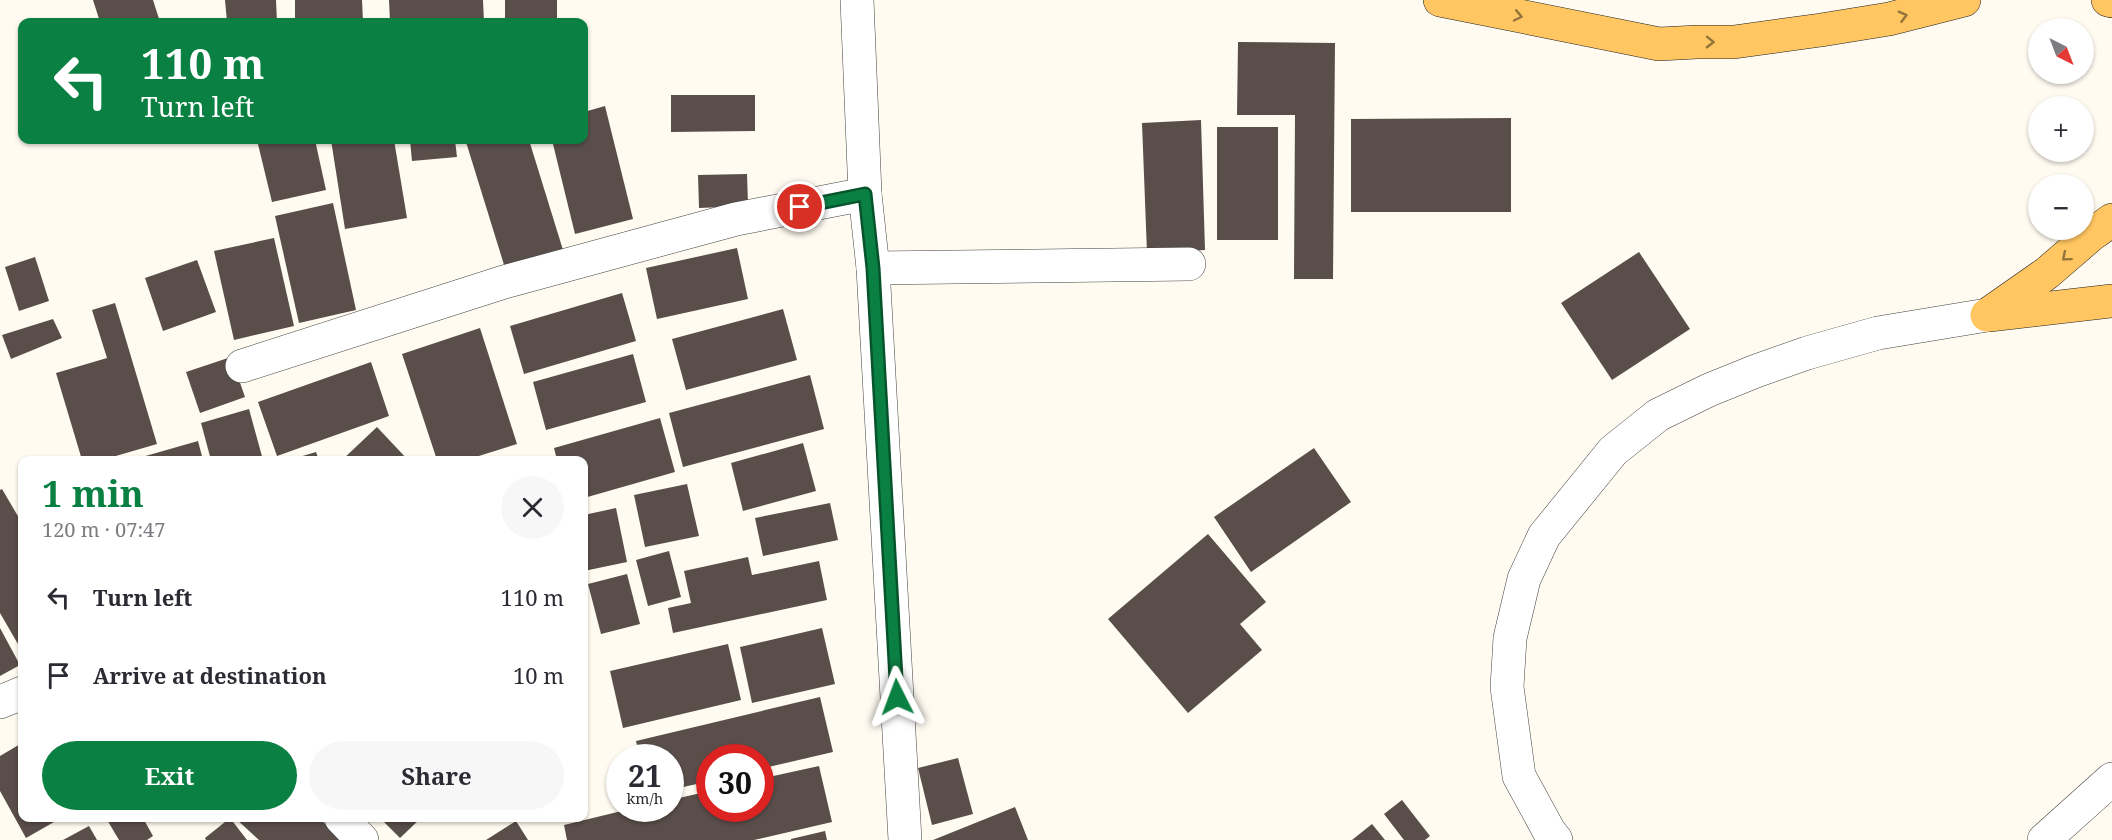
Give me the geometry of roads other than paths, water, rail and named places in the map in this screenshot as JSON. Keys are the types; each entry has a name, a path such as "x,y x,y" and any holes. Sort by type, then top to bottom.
{"main road":[{"path":"1440,0 1659,44 1734,42 1821,30 1889,20 1964,0"},
{"path":"1987,315 2047,273 2112,220"},
{"path":"1987,315 2112,301"}],"street":[{"path":"857,0 865,194 873,268 905,840"},
{"path":"242,366 515,279 736,219 865,194"},
{"path":"873,268 1189,264"},
{"path":"1556,840 1519,776 1507,687 1510,638 1524,579 1544,536 1613,451 1658,415 1709,390 1756,371 1807,353 1878,333 1987,315"},
{"path":"0,702 18,695"},
{"path":"2044,840 2112,779"},
{"path":"345,822 362,840"}]}
